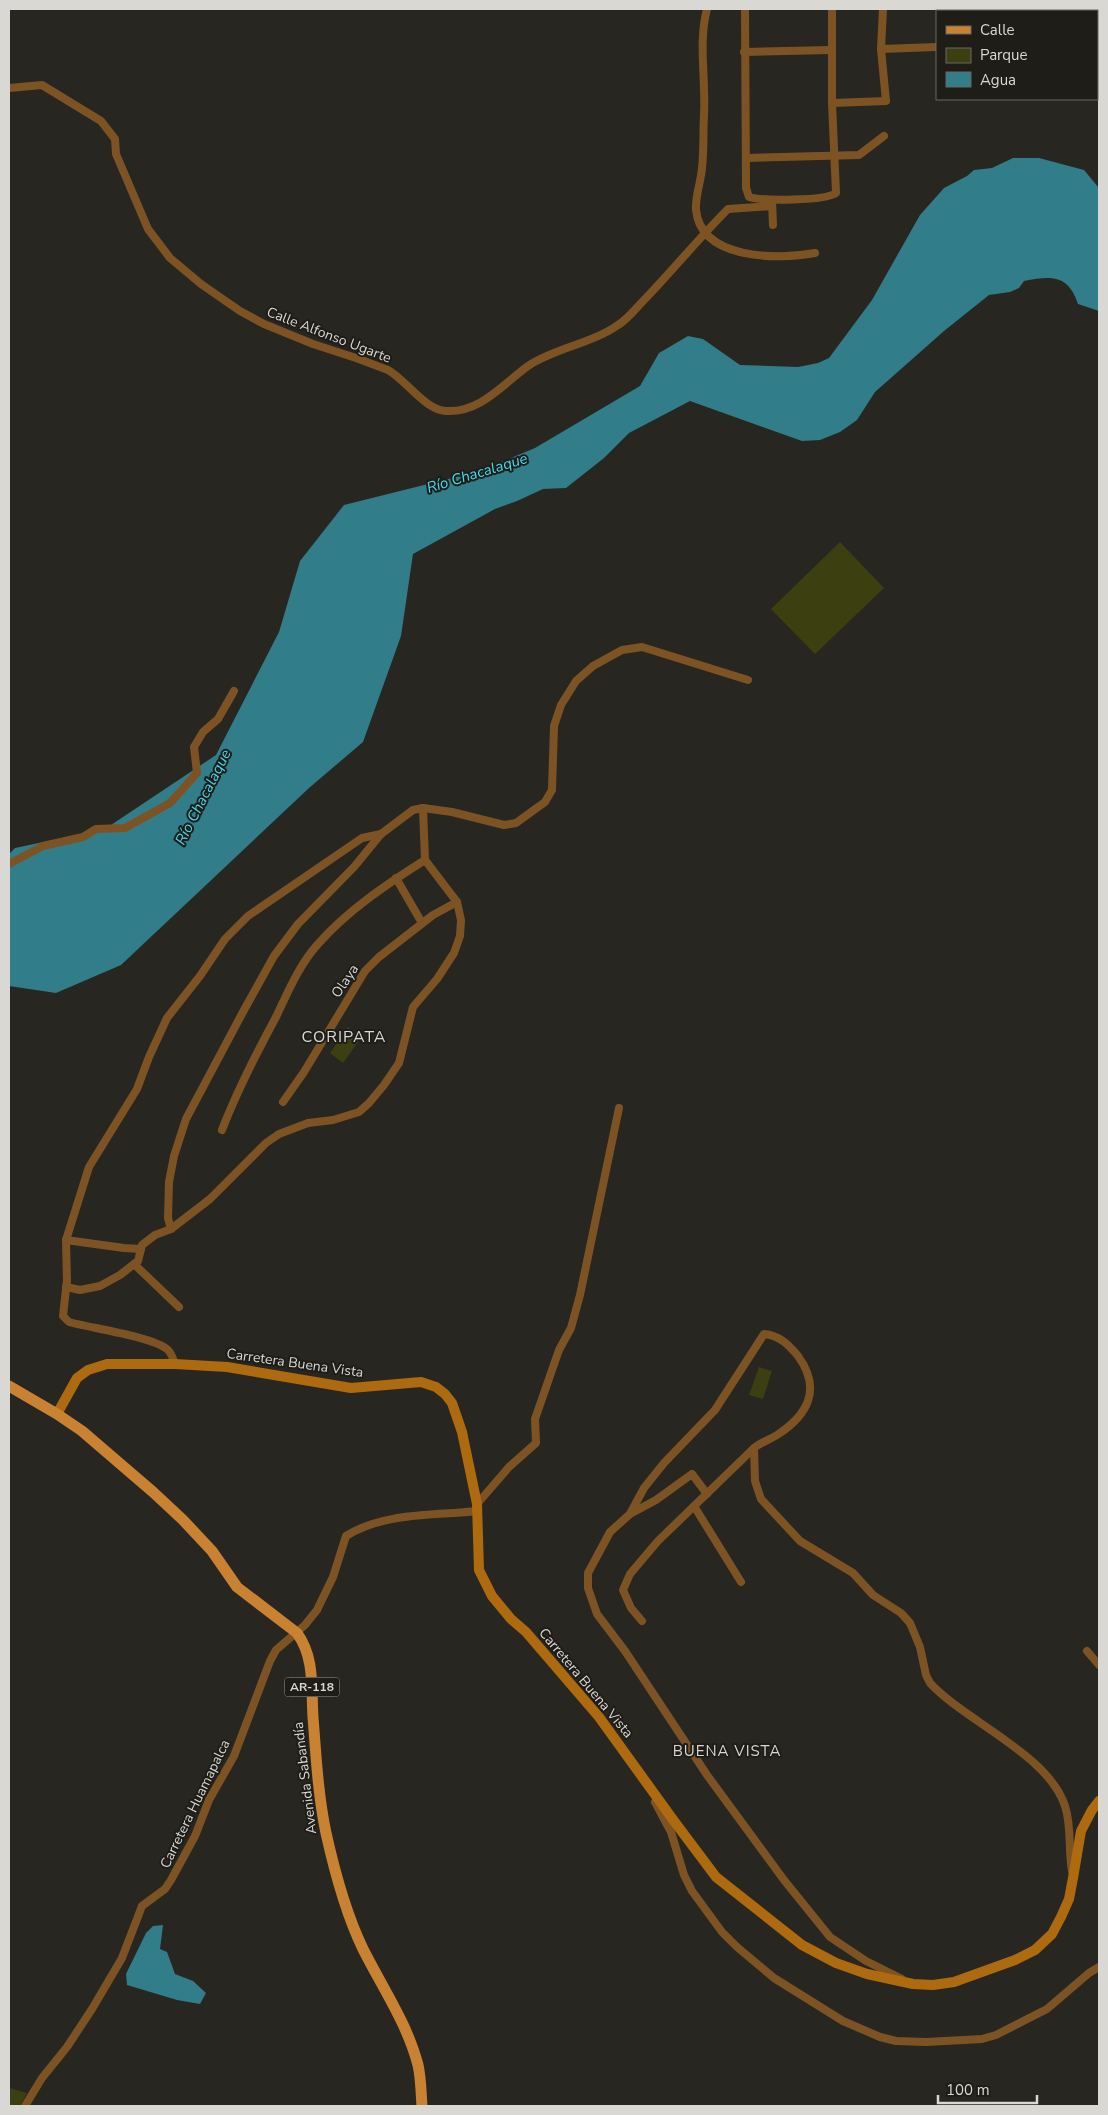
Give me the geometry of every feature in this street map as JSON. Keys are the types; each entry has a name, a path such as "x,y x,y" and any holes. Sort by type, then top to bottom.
{"main road":[{"name":"Carretera Buena Vista","path":"57,1414 77,1378 94,1367 107,1364 175,1364 228,1367 351,1388 421,1382 436,1387 452,1403 462,1432 477,1507 478,1566 487,1588 497,1603 526,1632 599,1717 716,1877 802,1945 836,1963 860,1972 913,1984 954,1982 1015,1960 1035,1950 1052,1934 1069,1899 1081,1831 1099,1800"},
{"name":"Avenida Sabandía","path":"9,1386 82,1431 153,1492 212,1551 238,1586 297,1633 304,1643 312,1673 312,1701 318,1778 332,1856 362,1947 395,2007 412,2045 418,2066 422,2106"}],"street":[{"path":"707,9 703,25 705,98 702,169 696,210 704,232 717,244 750,253 777,256 802,256 815,253"},
{"path":"745,9 746,188 749,197 772,203"},
{"path":"704,232 728,209 832,196 836,193 832,103 832,9"},
{"path":"832,103 886,101 881,49 884,9"},
{"path":"881,49 936,47"},
{"path":"744,52 832,50"},
{"name":"Calle Alfonso Ugarte","path":"9,88 42,85 101,121 115,139 116,154 148,229 170,258 212,293 240,311 287,334 388,370 422,399 446,411 464,409 478,404 536,362 618,325 662,281 704,232"},
{"path":"747,158 859,155 884,136"},
{"path":"772,203 773,225"},
{"path":"171,1229 168,1218 169,1182 174,1156 186,1119 274,956 298,924 354,867 381,834 413,810 423,808 452,812 504,825 516,823 545,802 552,790 554,726 560,705 576,680 593,666 622,650 642,647 748,680"},
{"path":"9,864 42,846 83,837 96,829 125,828 170,803 197,773 194,748 204,732 218,720 234,691"},
{"path":"66,1287 80,1290 100,1286 134,1264 138,1261 142,1245 150,1238 171,1229 210,1199 266,1143 279,1134 308,1123 333,1120 359,1112 369,1104 399,1063 413,1008 437,979 454,953 460,936 461,920 457,902 425,860 423,808"},
{"path":"175,1364 168,1350 158,1345 124,1334 79,1325 65,1319 63,1313 66,1287 66,1240 90,1167 137,1089 167,1018 200,976 225,939 248,916 362,838 381,834"},
{"path":"222,1130 237,1092 299,971 317,946 342,920 396,878 425,860"},
{"path":"396,878 422,923"},
{"name":"Olaya","path":"283,1102 304,1072 365,971 379,957 422,923 457,902"},
{"path":"477,1507 509,1467 536,1443 535,1419 559,1350 571,1328 619,1108"},
{"path":"66,1240 141,1249"},
{"path":"134,1264 179,1307"},
{"path":"630,1514 644,1488 715,1410 764,1334 771,1334 781,1339 803,1364 809,1379 810,1397 801,1416 776,1436 759,1443 658,1541 630,1574 623,1590 631,1608 642,1621"},
{"path":"754,1448 755,1481 760,1499 800,1541 853,1573 874,1595 901,1613 910,1623 920,1647 926,1675 930,1683 981,1724 1019,1749 1057,1791 1068,1818 1069,1856 1073,1878"},
{"path":"707,1494 692,1474 656,1500 630,1514 610,1532 588,1573 588,1588 597,1614 625,1651 707,1775 784,1880 830,1937 866,1961 913,1984"},
{"path":"694,1506 741,1582"},
{"name":"Carretera Huamapalca","path":"25,2106 42,2078 67,2047 122,1958 142,1906 165,1888 171,1880 195,1836 209,1800 234,1756 270,1661 276,1650 297,1633 317,1610 332,1577 346,1536 366,1526 390,1520 477,1507"},
{"path":"1088,1651 1099,1665"},
{"path":"650,1786 650,1794 671,1832 684,1875 692,1891 722,1932 737,1948 774,1978 834,2016 862,2030 889,2040 904,2042 949,2043 982,2039 996,2035 1047,2009 1089,1973 1099,1967"}],"green space":[{"path":"840,542 884,588 815,654 771,609"},
{"path":"348,1027 361,1038 343,1063 330,1053"},
{"path":"759,1367 772,1371 763,1399 749,1395"},
{"path":"9,2088 27,2093 20,2106 9,2106"}],"water":[{"name":"Río Chacalaque","path":"1013,158 1039,158 1084,170 1099,188 1099,311 1078,304 1069,287 1057,279 1042,278 1024,281 1019,288 1010,292 989,295 944,331 875,392 857,420 840,432 820,440 802,441 690,401 629,433 604,458 566,488 543,489 495,509 413,554 401,636 363,742 309,788 121,965 56,993 9,986 9,854 15,848 105,829 216,755 279,632 300,561 344,505 480,471 535,448 640,386 659,353 688,336 703,339 740,365 798,367 818,363 829,358 872,300 920,215 944,188 967,176 974,170 992,168"},
{"path":"163,1925 160,1949 167,1952 175,1974 193,1981 206,1993 200,2004 177,2000 127,1985 126,1974 146,1933 153,1926"}],"district":[{"name":"CORIPATA","path":"344,1037"},
{"name":"BUENA VISTA","path":"727,1751"}]}
